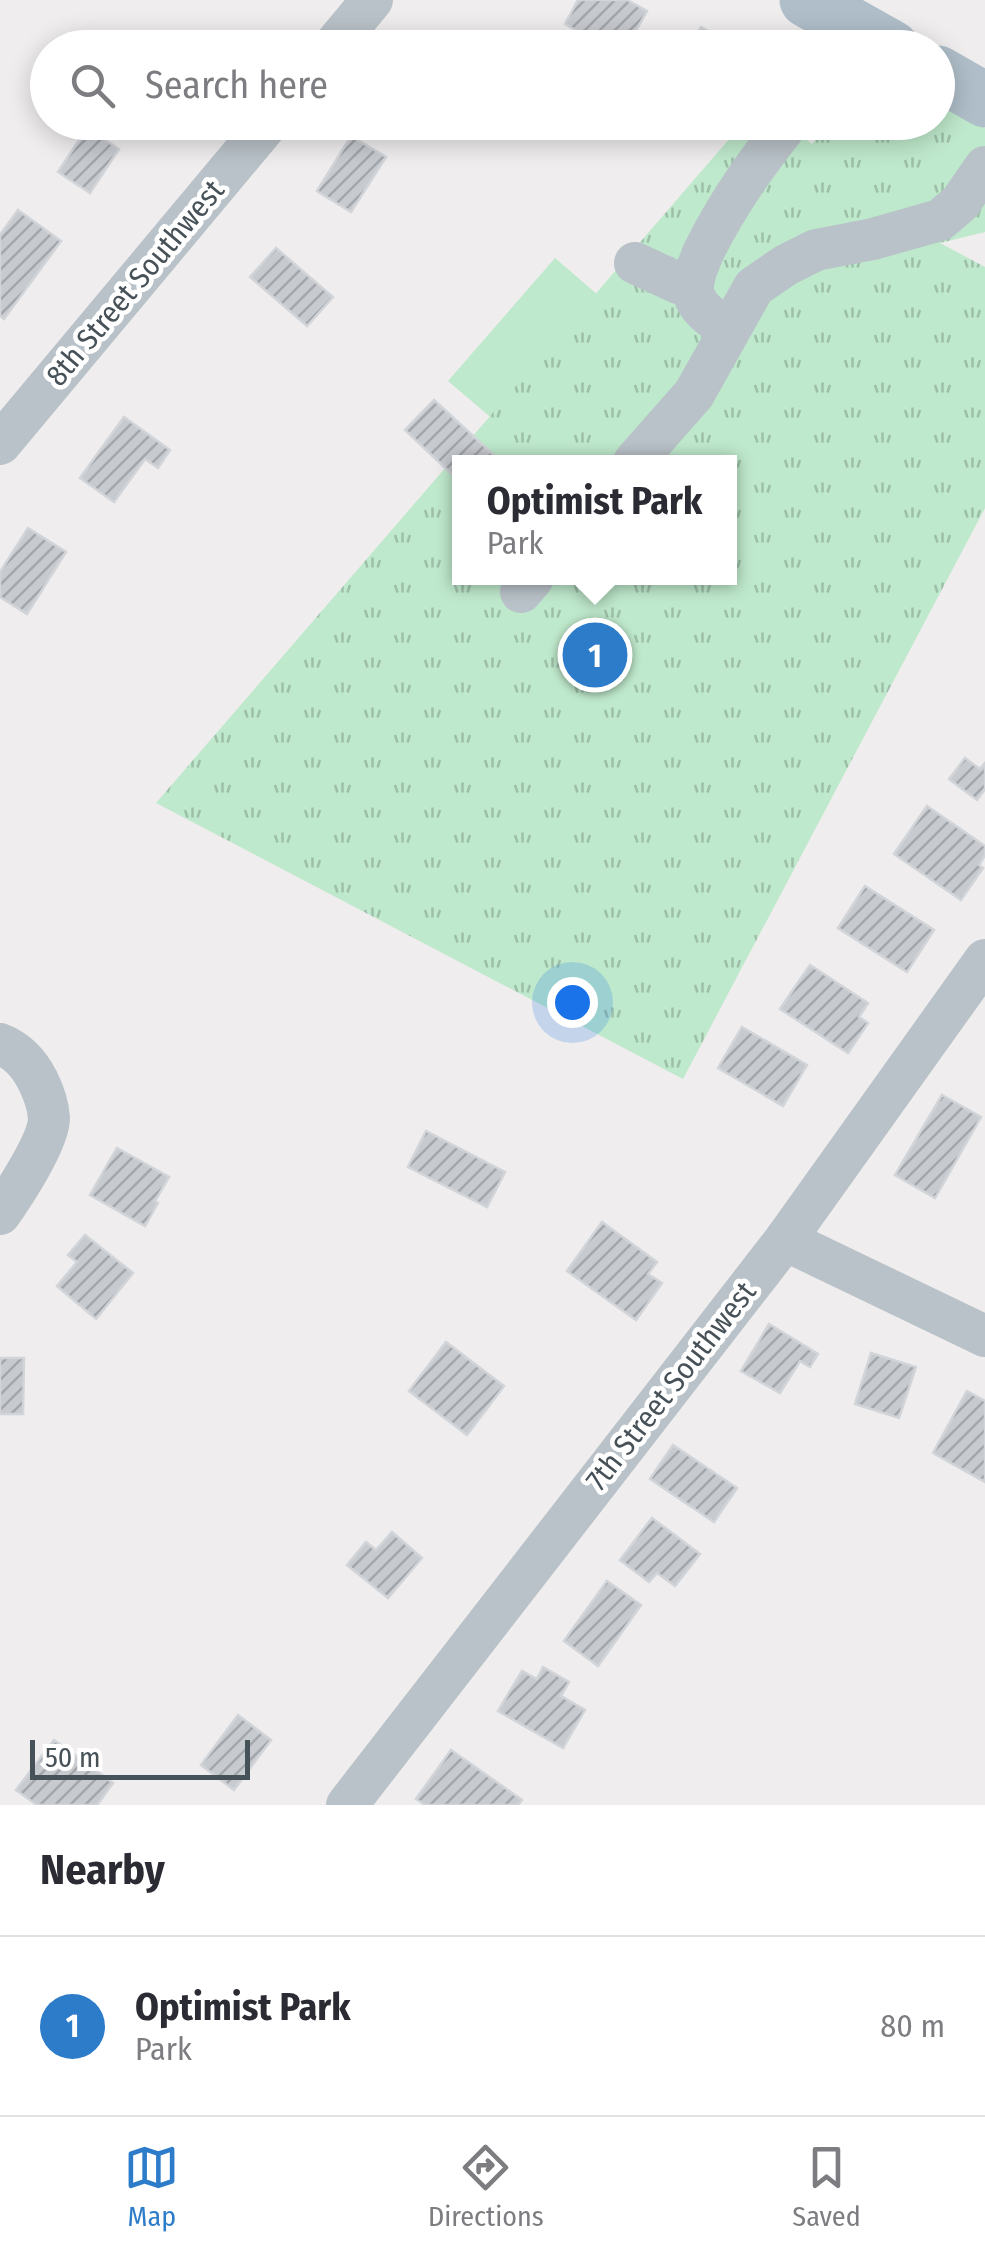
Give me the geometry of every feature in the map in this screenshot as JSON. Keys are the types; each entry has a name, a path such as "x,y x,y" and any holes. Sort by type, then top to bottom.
{"main road":[{"path":"806,0 860,30"},
{"path":"955,83 985,100"}],"street":[{"path":"347,30 372,0"},
{"name":"8th Street Southwest","path":"0,444 254,140"},
{"path":"729,330 702,309 692,290 696,270 720,218 775,140"},
{"path":"640,455 694,394 754,286 816,250 940,220 960,203 985,167"},
{"path":"634,263 678,282 694,280"},
{"name":"7th Street Southwest","path":"347,1805 785,1240 985,960"},
{"path":"0,1044 23,1058 34,1074 46,1096 49,1122 42,1144 0,1214"},
{"path":"785,1240 985,1336"}],"green space":[{"path":"955,110 985,128 985,232 940,243 985,267 985,508 683,1079 156,803 452,460 452,585 737,585 737,455 456,455 728,140 807,140 812,144 816,140 955,140"},
{"path":"555,258 627,320 521,443 448,381"}],"building":[{"path":"578,0 627,0 647,11 636,30 576,30 565,24"},
{"path":"79,140 105,140 119,149 90,193 58,172"},
{"path":"349,140 358,140 386,157 351,212 317,191"},
{"path":"18,210 61,241 4,319 0,316 0,235"},
{"path":"276,248 333,297 307,326 250,277"},
{"path":"434,400 494,455 452,455 452,474 405,430"},
{"path":"124,417 170,450 158,468 145,459 114,502 80,478"},
{"path":"28,528 66,552 27,614 0,597 0,572"},
{"path":"965,758 980,769 985,763 985,789 977,800 949,779"},
{"path":"927,806 985,846 979,865 983,868 961,900 894,854"},
{"path":"865,886 934,930 907,972 838,928"},
{"path":"810,965 868,1003 859,1017 868,1023 848,1053 780,1009"},
{"path":"742,1027 807,1065 783,1106 718,1068"},
{"path":"942,1095 981,1117 935,1198 895,1175"},
{"path":"426,1131 505,1172 487,1207 408,1167"},
{"path":"117,1148 169,1177 145,1226 90,1195"},
{"path":"602,1222 657,1262 648,1274 662,1283 636,1320 567,1271"},
{"path":"85,1235 133,1273 96,1319 57,1286 77,1262 68,1255"},
{"path":"769,1324 818,1354 810,1367 800,1361 780,1393 741,1371"},
{"path":"446,1342 504,1386 467,1435 409,1391"},
{"path":"871,1353 916,1367 899,1418 855,1404"},
{"path":"0,1358 24,1358 23,1414 0,1414"},
{"path":"967,1391 985,1401 985,1482 933,1453"},
{"path":"673,1445 737,1488 714,1522 650,1479"},
{"path":"652,1518 700,1554 675,1586 657,1573 649,1582 620,1560"},
{"path":"392,1532 422,1558 388,1598 347,1565 366,1542 376,1550"},
{"path":"607,1581 641,1605 598,1666 564,1641"},
{"path":"543,1667 569,1682 561,1696 585,1710 563,1748 498,1711 522,1671 537,1679"},
{"path":"238,1715 271,1740 234,1790 201,1765"},
{"path":"54,1740 113,1783 97,1805 37,1805 16,1790"},
{"path":"451,1750 522,1800 518,1805 425,1805 416,1799"}],"place":[{"name":"Optimist Park","path":"595,655"}]}
